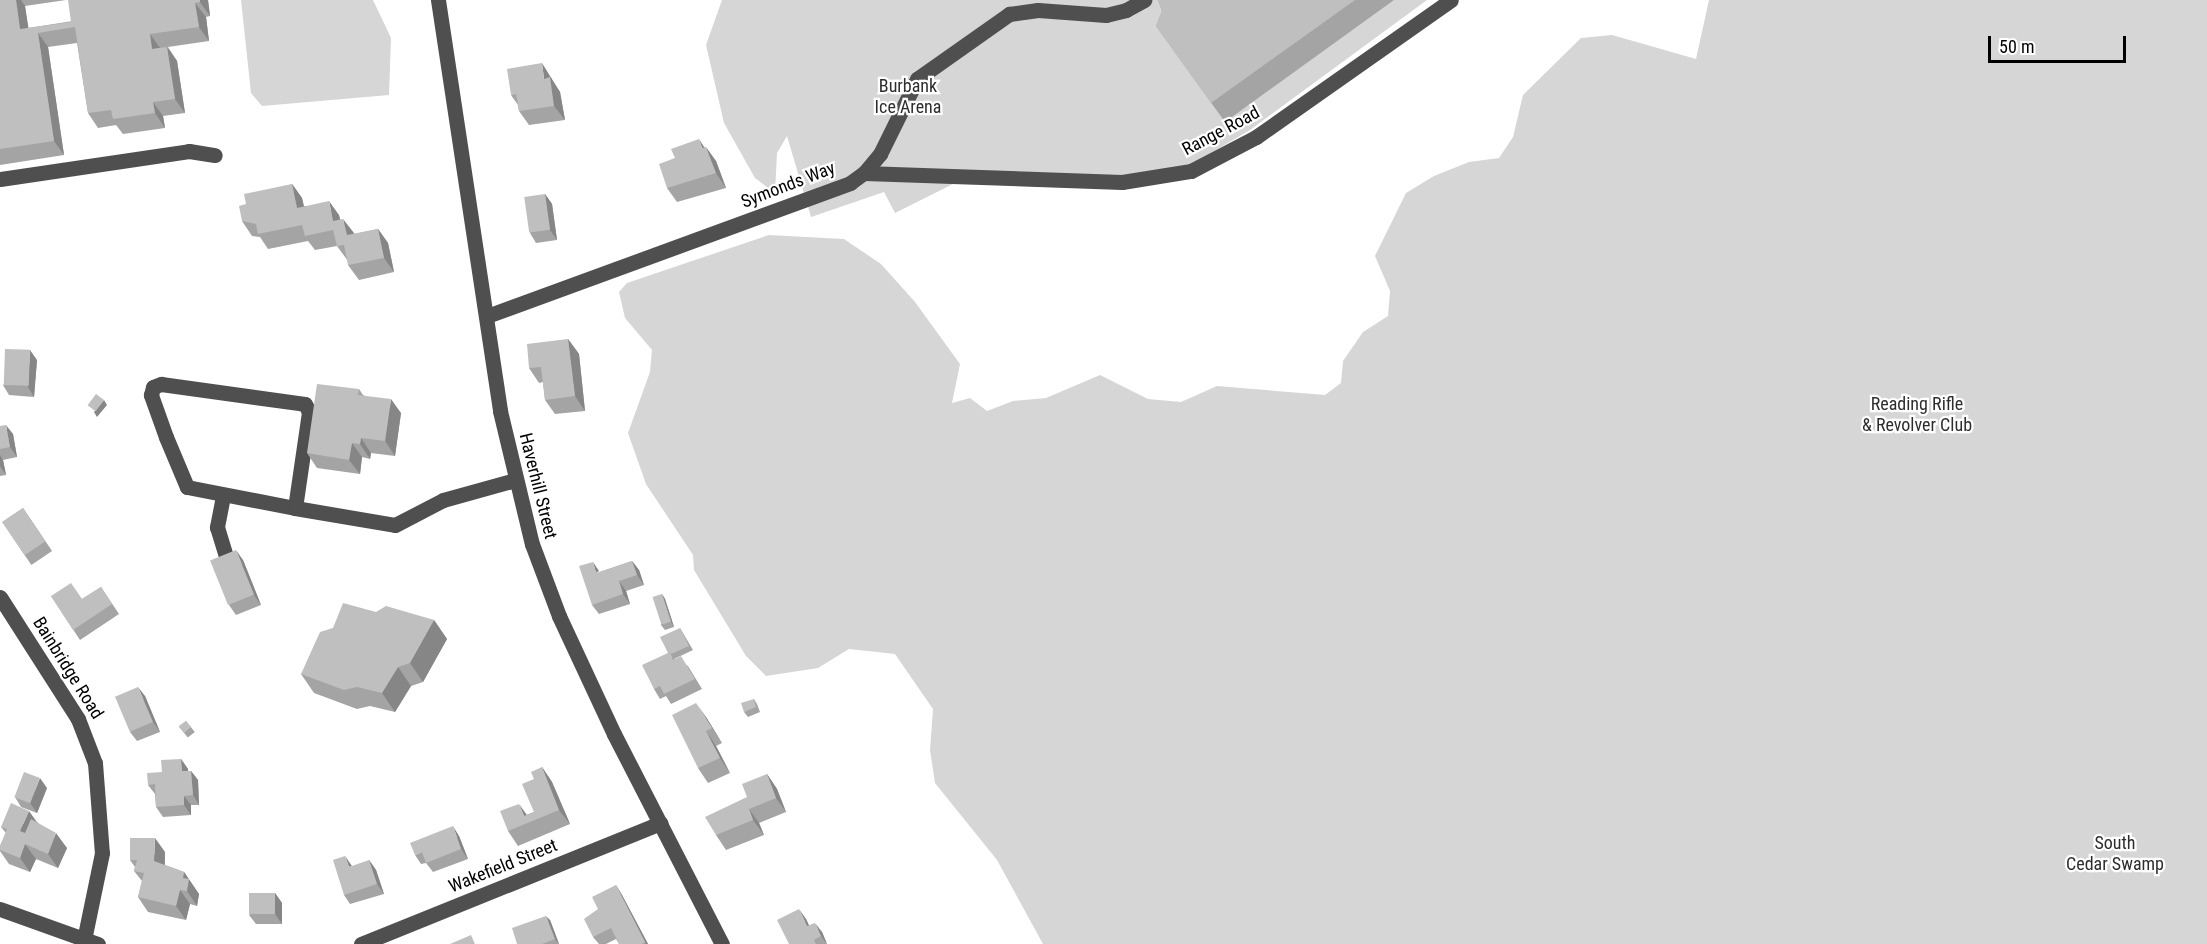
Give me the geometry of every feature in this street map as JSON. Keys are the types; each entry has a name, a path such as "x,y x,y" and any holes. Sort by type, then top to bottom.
{"street":[{"name":"Haverhill Street","path":"438,0 500,411 532,544 555,608 660,824 722,944"},
{"name":"Symonds Way","path":"487,316 801,203 864,173 880,154 917,79 1000,19 1025,10 1116,13 1144,0"},
{"name":"Range Road","path":"864,173 1122,182 1191,171 1256,137 1451,0"},
{"path":"0,179 189,151 215,155"},
{"path":"295,508 309,414 305,404 155,385 152,395 183,483 192,490 223,496 395,525 443,500 515,480"},
{"path":"223,496 217,527 228,562"},
{"name":"Bainbridge Road","path":"0,597 81,724 95,763 102,853 91,942"},
{"name":"Wakefield Street","path":"361,944 660,824"},
{"path":"0,909 91,942"}],"green space":[{"path":"241,0 373,0 391,38 389,95 262,106 251,93"},
{"name":"Burbank Ice Arena","path":"722,0 1427,0 1250,130 1194,163 1151,173 1108,176 971,175 895,213 884,192 811,217 787,136 777,153 775,193 755,178 724,123 706,45"},
{"path":"1709,0 2207,0 2207,944 1043,944 997,860 935,783 930,750 933,709 895,654 849,649 818,668 766,676 746,656 694,570 693,555 646,484 628,433 650,372 652,350 625,318 619,292 627,283 769,235 844,239 881,264 915,302 960,364 952,403 970,398 987,411 1013,401 1046,398 1100,375 1148,399 1181,402 1217,386 1325,395 1341,383 1343,361 1363,332 1388,316 1390,291 1375,256 1406,193 1434,176 1469,162 1499,158 1513,137 1523,95 1581,38 1612,35 1696,59"}],"building":[{"path":"0,0 16,0 20,29 71,22 68,0 200,0 195,3 199,27 150,34 152,49 167,47 175,99 153,102 155,113 113,119 111,110 88,113 75,27 38,33 54,141 0,149"},
{"path":"1158,0 1355,0 1211,103 1156,26 1162,11"},
{"path":"542,63 544,79 550,77 554,106 519,111 516,94 511,95 507,69"},
{"path":"699,139 702,148 706,147 716,173 667,188 659,164 675,158 671,149"},
{"path":"292,184 297,208 329,201 333,221 343,219 347,235 378,229 384,258 348,265 344,245 337,246 333,230 305,236 302,225 258,234 256,224 242,221 239,206 246,204 244,194"},
{"path":"545,194 550,230 529,233 524,197"},
{"path":"568,339 575,396 545,400 541,367 529,368 527,344"},
{"path":"5,349 30,350 29,386 4,385"},
{"path":"317,384 359,389 358,395 391,399 385,441 361,438 360,444 352,443 349,460 307,453"},
{"path":"96,394 104,400 96,411 88,405"},
{"path":"6,425 10,447 0,449 0,426"},
{"path":"23,508 45,541 25,555 2,522"},
{"path":"236,550 254,595 228,605 210,560"},
{"path":"632,561 637,575 619,581 623,594 592,605 579,566 593,562 596,573"},
{"path":"71,583 82,599 101,587 112,604 73,630 51,596"},
{"path":"662,594 671,622 661,625 652,597"},
{"path":"343,603 376,612 386,606 434,620 410,663 398,667 382,693 357,687 344,690 301,674 320,632 333,628"},
{"path":"680,628 689,646 671,654 668,653 660,637"},
{"path":"670,652 673,660 681,656 695,679 664,694 660,686 654,689 642,665"},
{"path":"138,687 153,722 130,732 115,697"},
{"path":"754,699 756,707 744,712 741,703"},
{"path":"696,703 712,728 706,731 720,758 698,768 672,715"},
{"path":"186,721 191,727 184,733 179,726"},
{"path":"181,759 182,771 191,771 193,795 184,796 184,805 156,807 155,784 148,785 147,773 162,772 161,760"},
{"path":"542,767 559,810 508,831 500,811 519,804 524,816 534,812 522,784 534,779 531,772"},
{"path":"24,772 40,778 30,803 14,797"},
{"path":"767,774 776,798 749,809 753,820 716,835 705,817 747,797 742,784"},
{"path":"11,803 29,811 20,831 25,833 31,819 56,833 48,854 25,844 20,858 0,850 7,829 1,827"},
{"path":"453,826 461,849 426,863 422,852 415,855 410,843"},
{"path":"130,838 155,838 154,861 184,872 183,878 189,879 187,891 180,890 176,906 138,897 144,873 134,871 137,860 130,860"},
{"path":"345,856 349,867 369,860 377,884 344,895 333,860"},
{"path":"616,885 645,942 642,944 619,944 611,928 593,937 584,919 598,909 592,897"},
{"path":"249,893 275,893 275,914 249,914"},
{"path":"799,909 807,926 815,923 821,936 814,940 816,944 789,944 777,920"},
{"path":"546,916 555,939 542,944 517,944 512,928"},
{"path":"471,935 475,944 450,944"}],"park label":[{"name":"Reading Rifle & Revolver Club","path":"1917,415"},
{"name":"South Cedar Swamp","path":"2115,854"}]}
